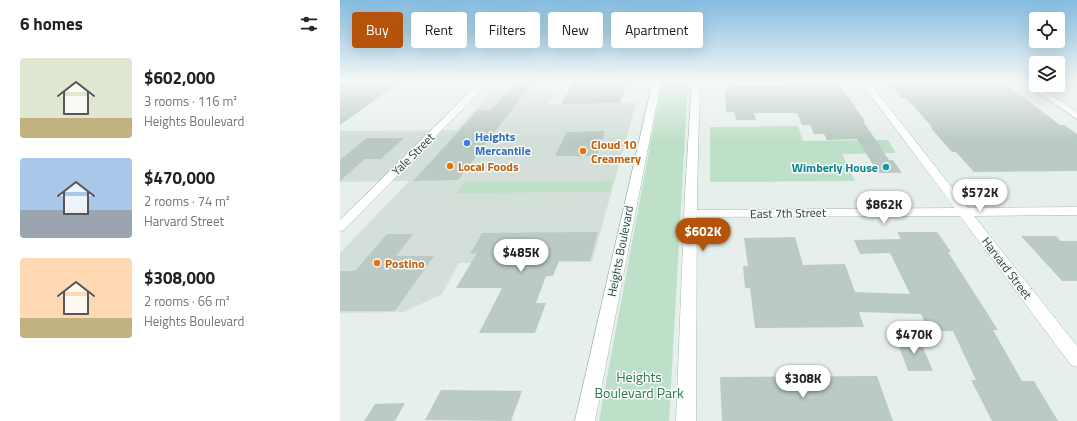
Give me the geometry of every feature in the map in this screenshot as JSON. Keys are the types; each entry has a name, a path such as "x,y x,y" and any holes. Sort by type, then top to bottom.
{"main road":[{"name":"Yale Street","path":"340,227 466,101"},
{"name":"Heights Boulevard","path":"585,421 653,101"},
{"path":"686,421 695,101"},
{"name":"Harvard Street","path":"879,101 1077,360"},
{"path":"1054,101 1077,116"},
{"name":"East 7th Street","path":"691,214 1077,211"}],"shaded area":[{"path":"484,101 551,101 549,104 636,103 592,262 459,263 442,294 404,312 340,313 340,253 409,181 340,182 340,131 457,130"}],"green space":[{"name":"Heights Boulevard Park","path":"658,101 687,101 669,421 599,421"},
{"path":"798,126 803,141 888,140 896,153 842,154 855,181 710,182 710,127"},
{"path":"613,181 610,192 457,193 465,182"}],"building":[{"path":"340,101 374,101 340,125"},
{"name":"Heights Mercantile","path":"499,101 519,101 458,180 413,181 478,110 491,110"},
{"path":"563,101 621,101 620,103 561,104"},
{"path":"726,101 851,101 889,160 893,160 902,173 878,173 857,139 827,140 824,134 814,134 810,125 802,125 797,113 754,113 756,120 736,120 734,112 726,112"},
{"path":"908,101 1028,101 1060,125 1064,125 1077,134 1077,171 974,172 956,152 952,152 930,127 933,128"},
{"path":"605,131 597,156 555,156 567,132"},
{"path":"367,138 404,138 381,159 365,159 340,181 340,160"},
{"path":"598,232 590,261 559,261 553,276 546,276 536,303 546,303 535,333 479,333 502,288 456,288 477,253 470,254 482,233"},
{"path":"897,232 937,232 951,252 948,252 998,330 993,330 1022,381 1034,381 1058,421 992,421 971,380 976,380 953,331 929,331 921,314 859,312 864,327 755,328 750,288 745,288 743,266 748,266 744,238 795,237 803,265 845,264 855,292 910,294 890,253 860,254 854,240 901,239"},
{"path":"387,234 413,234 396,256 434,256 395,311 340,311 340,271 355,271"},
{"path":"1021,236 1056,236 1061,241 1077,241 1077,281 1062,281"},
{"path":"896,338 919,338 933,371 908,371"},
{"path":"877,376 893,421 722,421 720,377"},
{"path":"441,390 522,391 511,421 425,420"},
{"path":"405,403 395,421 364,421 375,404"}],"place":[{"name":"Heights Mercantile","path":"467,143"},
{"name":"Cloud 10 Creamery","path":"583,151"},
{"name":"Local Foods","path":"450,166"},
{"name":"Wimberly House","path":"886,167"},
{"name":"Postino","path":"377,263"}]}
